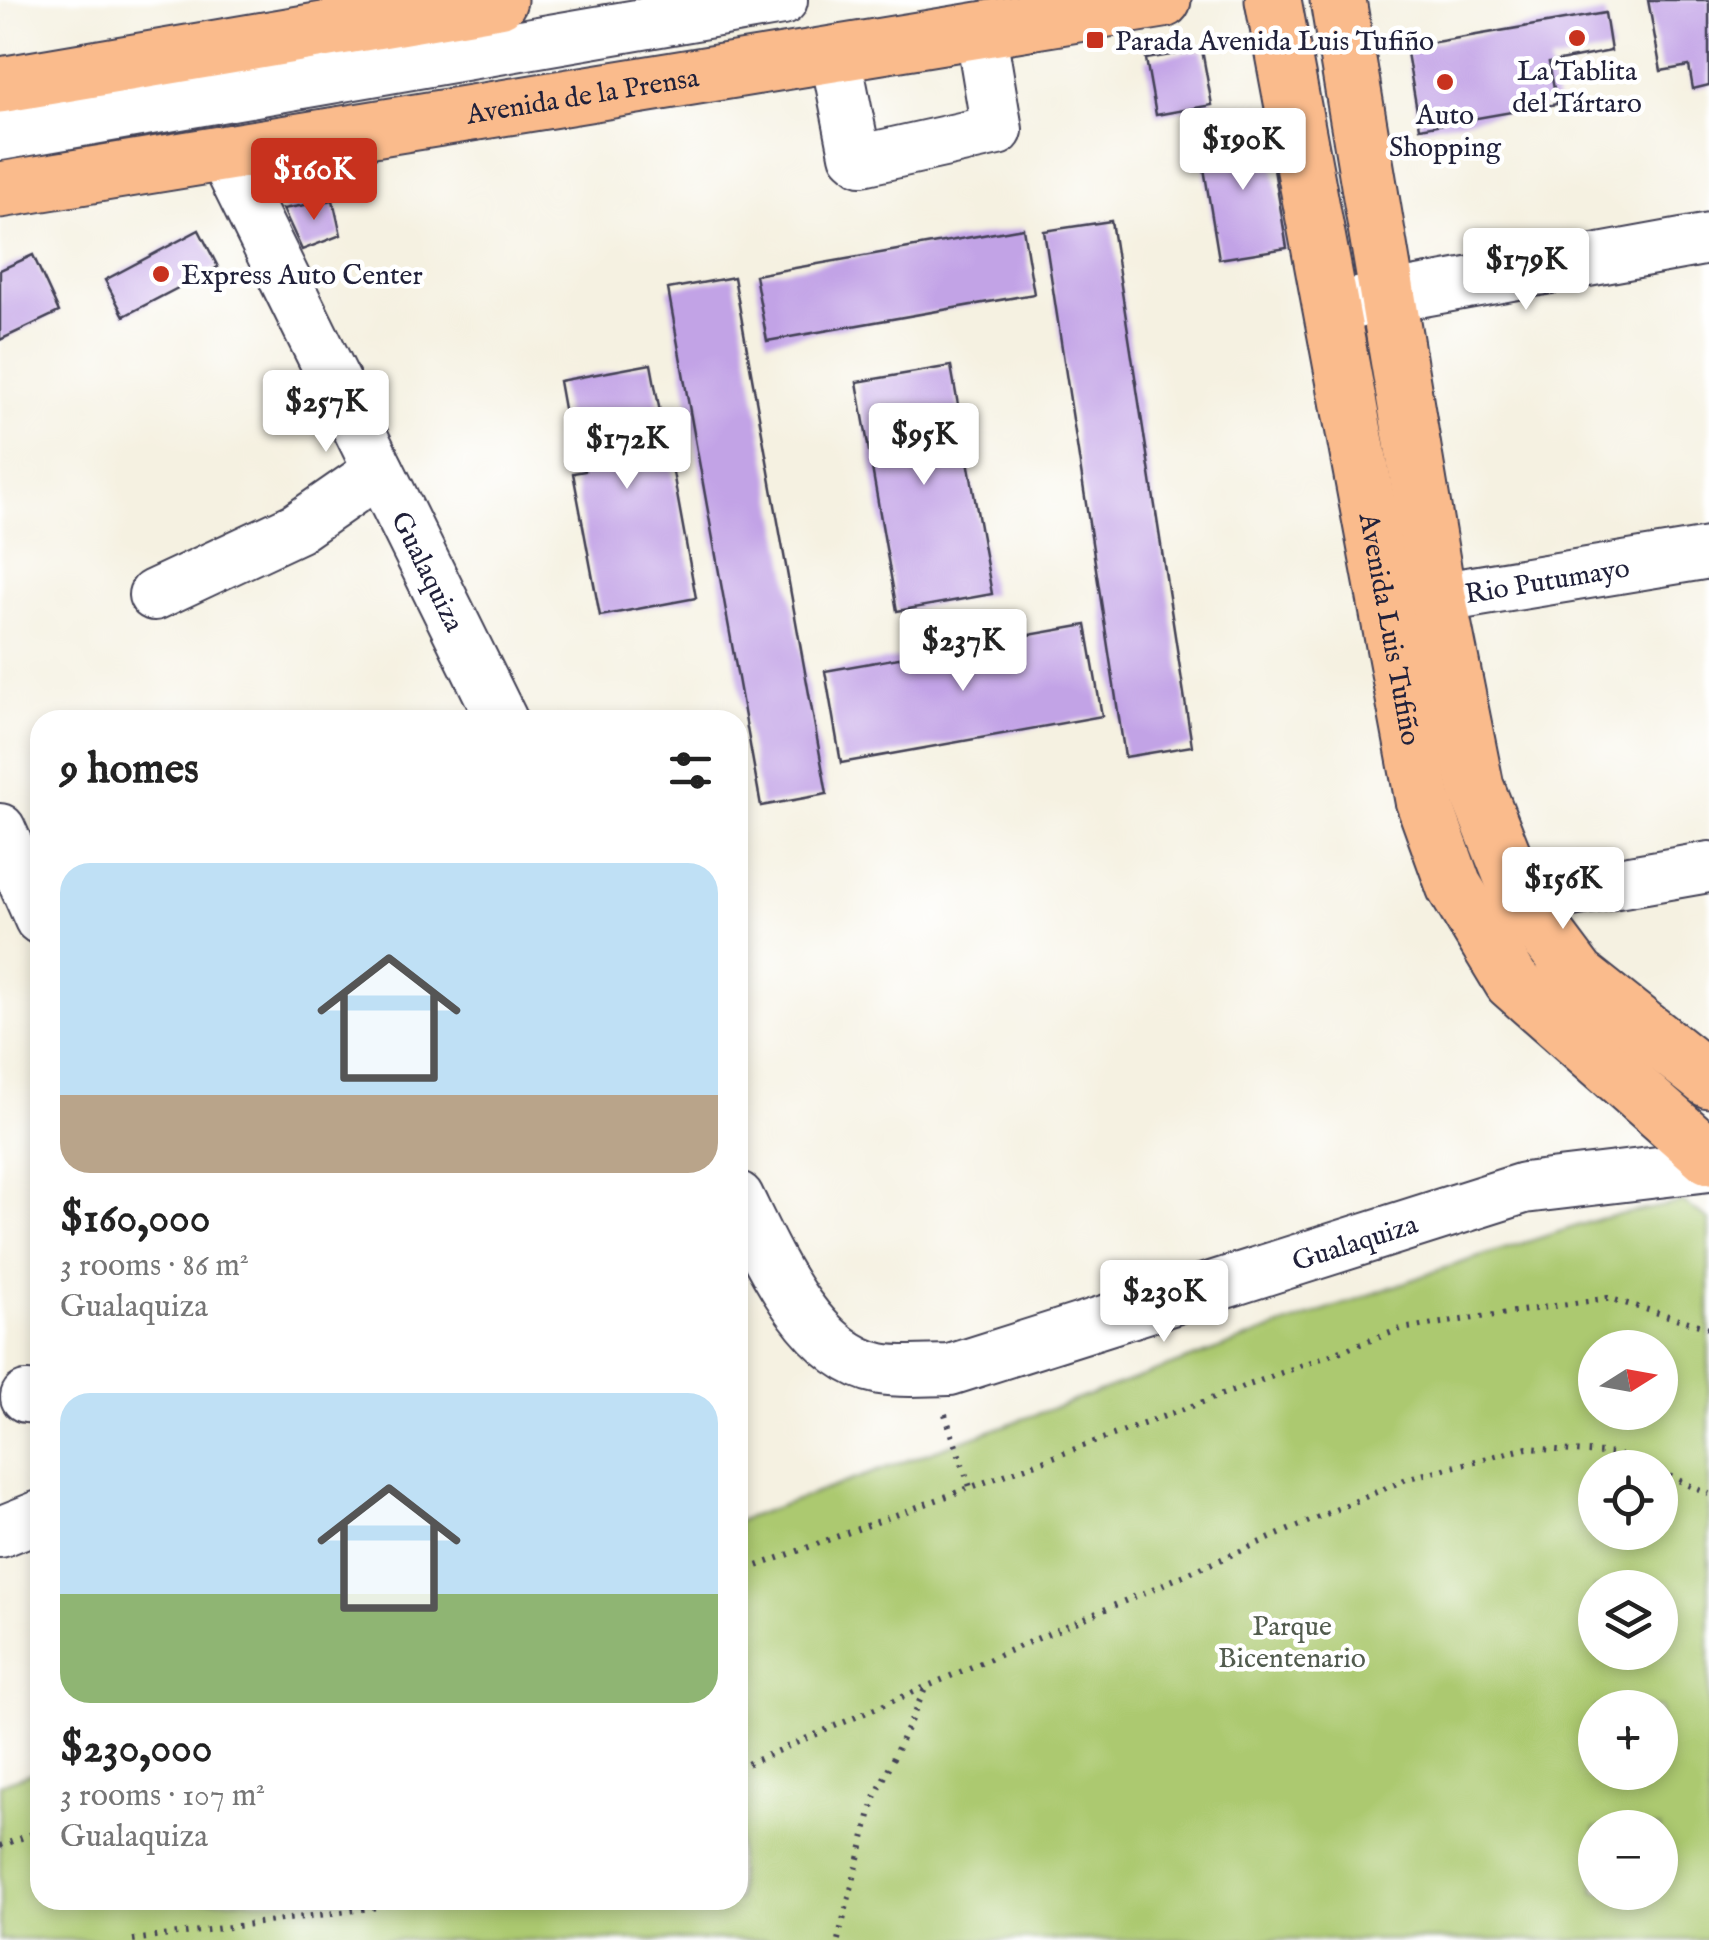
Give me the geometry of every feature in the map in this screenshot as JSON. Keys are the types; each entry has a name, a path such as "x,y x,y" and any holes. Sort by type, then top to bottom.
{"main road":[{"path":"0,85 499,0"},
{"name":"Avenida de la Prensa","path":"0,190 1163,0"},
{"name":"Avenida Luis Tufiño","path":"1274,0 1330,308 1412,602 1476,788 1520,900 1578,976 1709,1080"},
{"name":"Avenida Luis Tufiño","path":"1338,0 1390,297 1423,800 1454,886 1512,982 1709,1156"}],"street":[{"path":"0,135 782,0"},
{"path":"0,170 1040,0"},
{"path":"835,52 856,154 862,160 994,134 999,126 980,28"},
{"name":"Gualaquiza","path":"223,154 497,710"},
{"path":"1330,308 1709,240"},
{"path":"154,595 298,528 379,470"},
{"name":"Rio Putumayo","path":"1412,602 1709,553"},
{"path":"0,829 30,896"},
{"path":"1520,900 1709,867"},
{"name":"Gualaquiza","path":"748,1218 778,1280 832,1344 879,1369 950,1370 1524,1188 1709,1166"},
{"path":"0,1532 30,1520"}],"path":[{"path":"748,1569 1400,1328 1608,1298 1709,1328"},
{"path":"902,1370 950,1422 970,1487"},
{"path":"748,1764 1408,1478 1527,1448 1578,1451"},
{"path":"1678,1480 1709,1494"},
{"path":"838,1940 874,1800 927,1686"},
{"path":"0,1846 30,1835"},
{"path":"133,1940 356,1910"}],"green space":[{"name":"Parque Bicentenario","path":"1683,1202 1709,1220 1709,1940 0,1940 0,1784 30,1774 30,1910 748,1910 748,1517 1442,1269 1599,1219"}],"building":[{"path":"1648,0 1709,0 1709,85 1693,89 1689,66 1661,71"},
{"path":"1605,13 1611,51 1549,63 1557,104 1420,128 1406,47"},
{"path":"1202,50 1212,105 1156,115 1146,59"},
{"path":"1267,127 1287,248 1219,259 1199,138"},
{"path":"333,200 341,235 302,250 283,209"},
{"path":"1111,221 1192,746 1125,757 1044,231"},
{"path":"1023,228 1034,294 767,341 755,275"},
{"name":"Express Auto Center","path":"199,230 218,267 124,316 105,280"},
{"path":"33,255 59,312 0,340 0,270"},
{"path":"734,277 827,794 761,806 748,734 748,710 744,710 668,289"},
{"path":"651,364 662,423 650,426 656,459 670,456 696,598 600,616 573,473 585,471 579,440 570,442 559,381"},
{"path":"951,366 992,594 897,611 857,382"},
{"path":"1086,625 1102,716 841,763 825,671"}],"place":[{"name":"La Tablita del Tártaro","path":"1577,38"},
{"name":"Parada Avenida Luis Tufiño","path":"1095,40"},
{"name":"Auto Shopping","path":"1445,82"},
{"name":"Express Auto Center","path":"161,274"}]}
